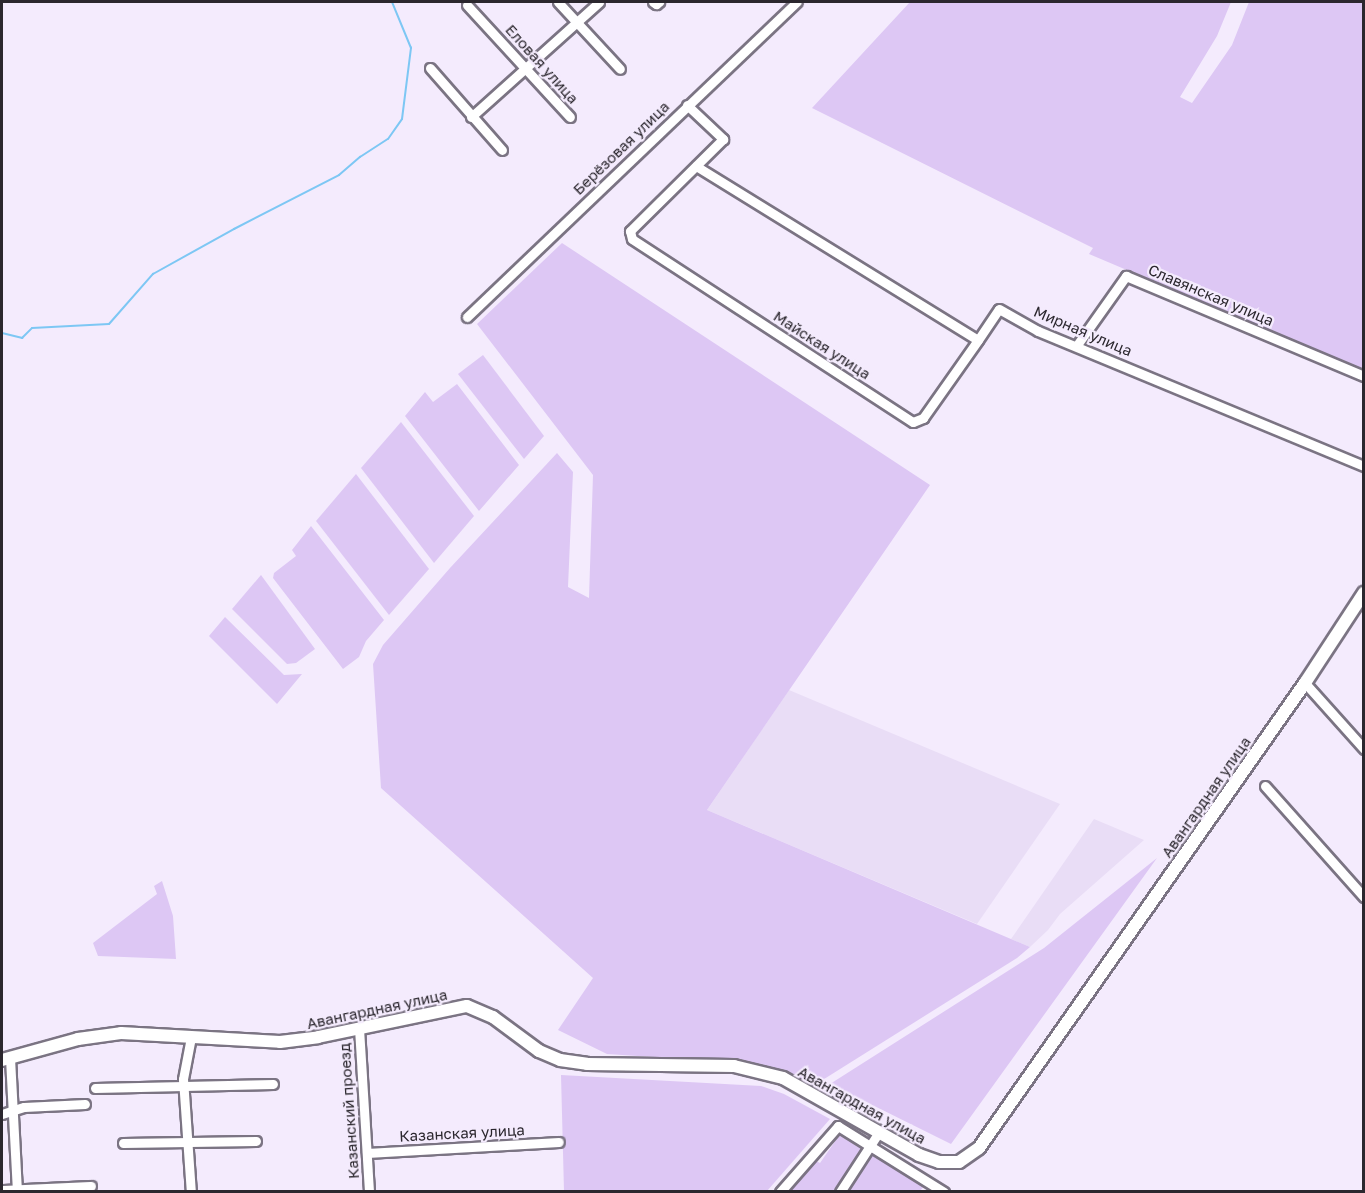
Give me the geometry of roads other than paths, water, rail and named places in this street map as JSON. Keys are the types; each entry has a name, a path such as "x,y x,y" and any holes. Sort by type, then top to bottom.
{"main road":[{"name":"Авангардная улица","path":"6,1059 78,1039 122,1033 280,1042 318,1037 467,1006 493,1017 539,1051 560,1060 587,1064 734,1066 783,1078 879,1132 939,1162 959,1162 979,1148 1362,599"}],"street":[{"path":"558,2 620,69"},
{"path":"471,117 599,2"},
{"path":"653,2 656,4 658,2"},
{"name":"Берёзовая улица","path":"467,317 797,2"},
{"name":"Еловая улица","path":"467,4 570,117"},
{"path":"429,68 502,150"},
{"path":"687,105 723,139 696,166 978,340"},
{"name":"Майская улица","path":"696,166 630,231 632,239 913,422 923,418 978,340"},
{"name":"Славянская улица","path":"1077,345 1126,276 1364,376"},
{"name":"Мирная улица","path":"978,340 999,309 1038,331 1077,345 1364,466"},
{"path":"1305,683 1364,749"},
{"path":"1265,786 1364,897"},
{"name":"Казанский проезд","path":"359,1028 369,1191"},
{"path":"191,1037 184,1086 191,1191"},
{"path":"6,1059 13,1112 17,1190"},
{"path":"94,1088 273,1084"},
{"path":"2,1114 24,1107 85,1104"},
{"path":"780,1191 838,1126 872,1146 926,1187 944,1191"},
{"path":"840,1191 872,1146 879,1132"},
{"path":"123,1143 256,1141"},
{"name":"Казанская улица","path":"367,1153 559,1142"},
{"path":"2,1190 91,1186"}],"waterway":[{"path":"2,333 22,338 32,328 109,324 153,274 339,175 360,157 388,139 402,119 411,48 392,2"}]}
